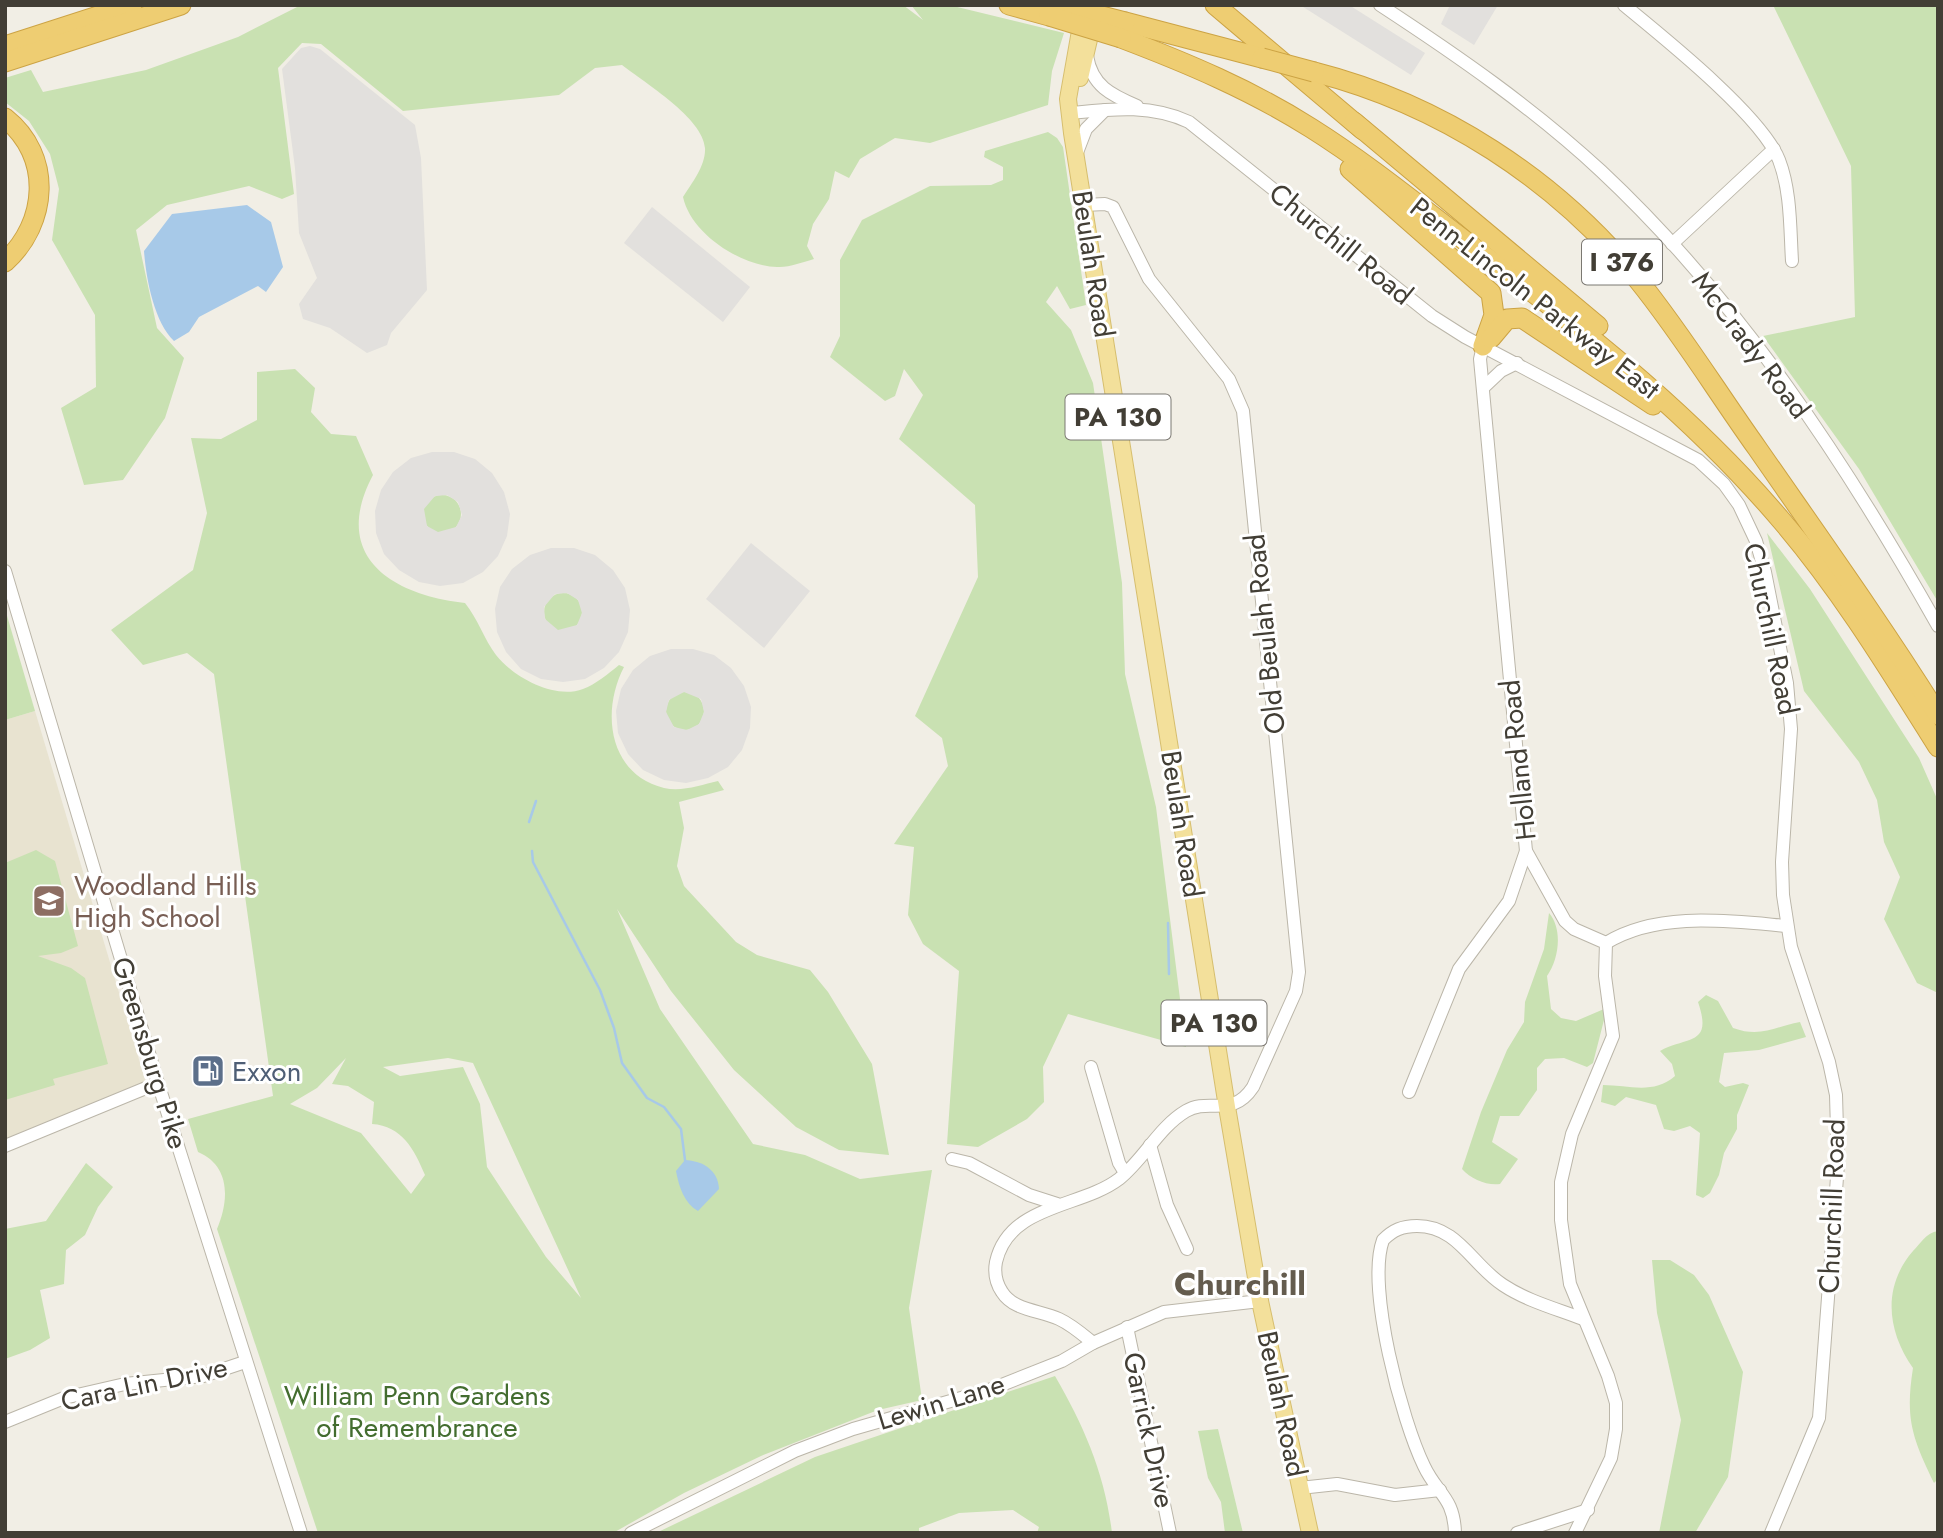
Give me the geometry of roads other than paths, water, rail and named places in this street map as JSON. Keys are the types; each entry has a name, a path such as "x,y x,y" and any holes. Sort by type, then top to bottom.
{"highway":[{"path":"5,46 132,5"},
{"path":"5,62 181,5"},
{"name":"Penn-Lincoln Parkway East","path":"1009,5 1054,10 1123,30 1262,58 1381,93 1449,125 1522,171 1574,213 1649,294 1877,619 1938,715"},
{"path":"1215,5 1422,176 1694,410 1768,484 1836,562"},
{"name":"Penn-Lincoln Parkway East","path":"1123,30 1289,115 1352,155 1570,320 1709,443 1758,494 1815,563 1863,629 1938,747"},
{"path":"1289,115 1491,293 1494,315 1483,346"},
{"path":"5,118 30,148 38,172 39,191 36,218 29,233 5,262"},
{"path":"1354,122 1570,320"},
{"path":"1483,346 1507,319 1522,318 1709,443"}],"main road":[{"name":"Beulah Road","path":"1085,5 1068,99 1076,155 1227,1107 1261,1301 1310,1533"},
{"name":"Beulah Road","path":"1071,113 1077,100 1097,5"}],"street":[{"name":"McCrady Road","path":"1380,5 1491,80 1540,118 1602,172 1672,244 1748,336 1846,474 1890,542 1938,626"},
{"path":"1624,5 1715,85 1774,149 1786,186 1792,261"},
{"path":"1086,50 1092,74 1099,84 1112,96 1144,109"},
{"name":"Churchill Road","path":"1071,113 1144,109 1167,113 1199,128 1410,301 1483,346 1690,454 1724,484 1745,516 1765,572 1790,706 1791,753 1782,862 1787,926 1829,1062 1836,1095 1839,1164 1819,1418 1771,1533"},
{"path":"1076,155 1086,129 1105,110"},
{"path":"1672,244 1774,149"},
{"name":"Old Beulah Road","path":"1084,205 1113,207 1144,272 1229,379 1243,411 1299,972 1296,991 1253,1087 1243,1099 1227,1107"},
{"name":"Holland Road","path":"1483,346 1480,359 1525,851 1565,921 1574,929 1606,943"},
{"path":"1483,388 1501,370 1517,363"},
{"name":"Greensburg Pike","path":"5,571 158,1083 301,1533"},
{"path":"1409,1092 1459,969 1509,901 1525,851"},
{"path":"1575,1533 1611,1458 1616,1403 1597,1345 1583,1319 1570,1284 1561,1182 1572,1134 1613,1036 1605,976 1606,943 1625,932 1647,926 1692,922 1787,926"},
{"path":"1091,1066 1119,1163 1125,1173"},
{"path":"5,1146 158,1083"},
{"path":"1093,1343 1057,1318 1013,1304 996,1283 1000,1249 1010,1234 1058,1204 1108,1186 1125,1173 1150,1145 1189,1109 1227,1107"},
{"path":"1150,1145 1167,1205 1187,1249"},
{"path":"952,1159 969,1163 1030,1195 1058,1204"},
{"path":"1455,1533 1451,1506 1425,1469 1415,1446 1388,1342 1379,1299 1378,1270 1383,1240 1399,1228 1438,1228 1450,1234 1481,1268 1504,1286 1583,1319"},
{"name":"Lewin Lane","path":"631,1533 795,1451 853,1429 989,1390 1062,1361 1093,1343 1164,1312 1261,1301"},
{"name":"Garrick Drive","path":"1127,1328 1170,1533"},
{"name":"Cara Lin Drive","path":"5,1422 64,1398 125,1384 203,1376 245,1362"},
{"path":"1300,1488 1337,1485 1395,1495 1440,1490"},
{"path":"1517,1533 1588,1510"}],"water":[{"path":"247,205 271,222 283,267 266,292 258,286 199,317 189,332 174,341 156,311 144,251 172,214"},
{"path":"685,1160 698,1162 708,1168 718,1182 719,1189 698,1211 686,1199 677,1177 676,1171"}],"waterway":[{"path":"529,822 536,801"},
{"path":"532,851 533,862 600,990 614,1028 622,1063 647,1098 664,1107 681,1129 685,1160"},
{"path":"1168,923 1169,974"}],"place":[{"name":"Woodland Hills High School","path":"49,901"},
{"name":"Exxon","path":"208,1071"}],"district":[{"name":"Churchill","path":"1240,1284"}],"park label":[{"name":"William Penn Gardens of Remembrance","path":"417,1411"}]}
